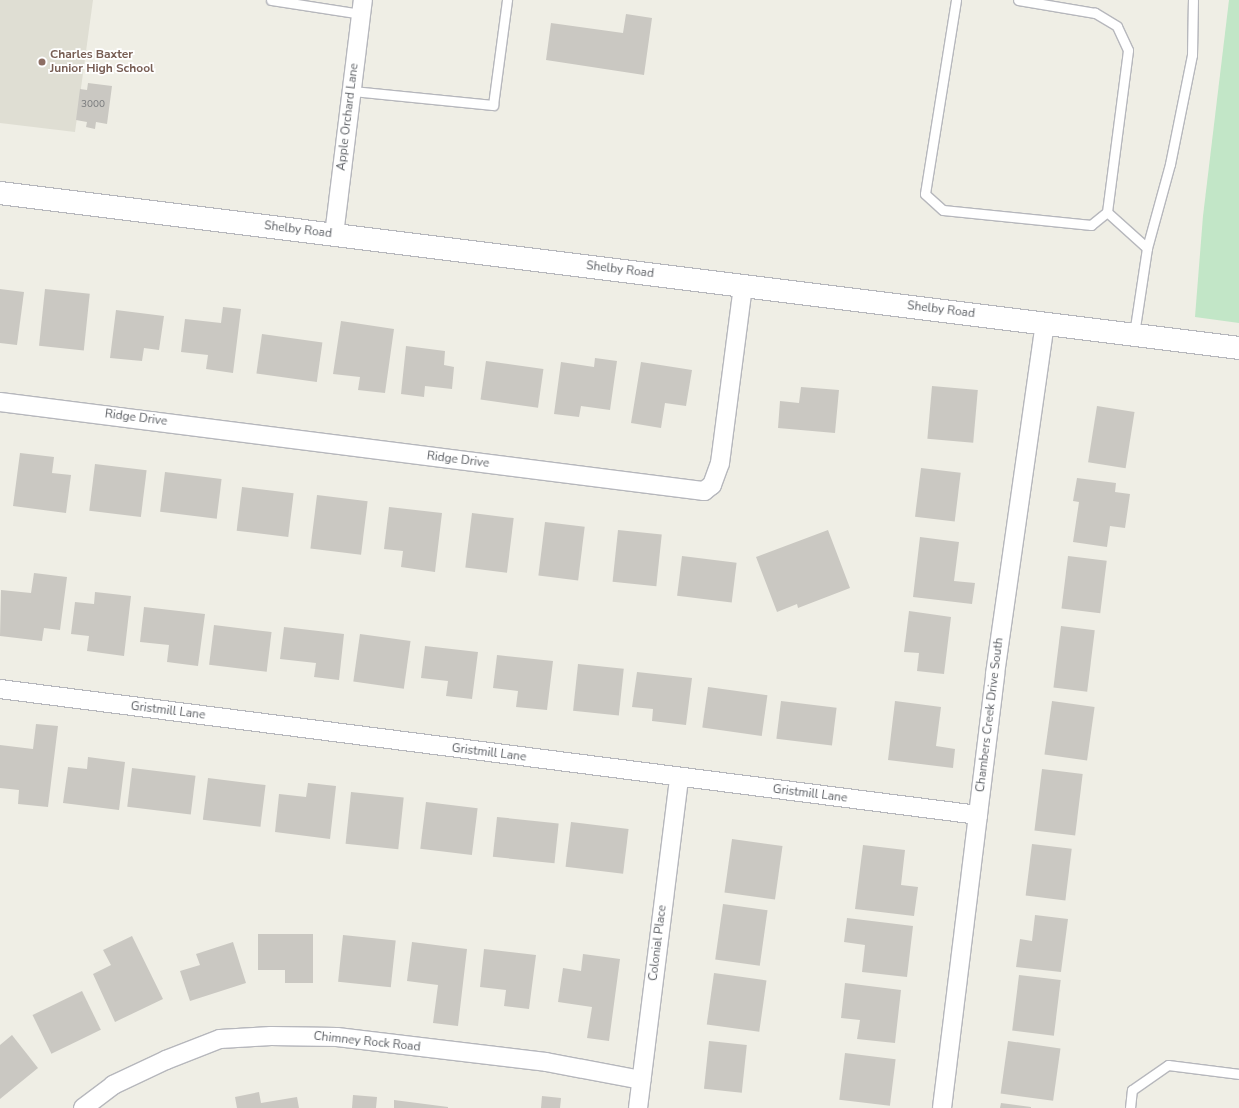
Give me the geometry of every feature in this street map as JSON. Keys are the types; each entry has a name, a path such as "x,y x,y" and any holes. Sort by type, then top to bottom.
{"main road":[{"name":"Shelby Road","path":"0,193 1239,348"}],"street":[{"name":"Apple Orchard Lane","path":"334,235 362,7"},
{"name":"Ridge Drive","path":"0,402 704,491 712,486 720,463 743,285"},
{"name":"Chambers Creek Drive South","path":"942,1108 994,674 1045,323"},
{"name":"Gristmill Lane","path":"0,689 679,778 978,815"},
{"name":"Colonial Place","path":"638,1108 679,778"},
{"name":"Chimney Rock Road","path":"83,1108 113,1085 166,1060 220,1039 270,1036 337,1037 546,1062 641,1080"}],"lane":[{"path":"271,0 362,7"},
{"path":"352,91 493,105 508,0"},
{"path":"956,0 925,194 943,210 1091,225 1107,212 1128,50 1117,26 1095,13 1018,0"},
{"path":"1134,334 1147,248 1170,164 1192,55 1193,0"},
{"path":"1107,212 1147,248"},
{"path":"1130,1108 1132,1090 1168,1065 1239,1074"}],"shaded area":[{"name":"Charles Baxter Junior High School","path":"0,0 93,0 75,132 0,123"}],"green space":[{"path":"1229,0 1239,0 1239,323 1195,317 1203,216"}],"building":[{"path":"626,14 652,18 644,75 546,60 551,23 623,33"},
{"path":"88,83 112,86 107,124 96,122 95,129 86,127 87,122 76,120 80,89 87,90"},
{"path":"0,289 24,292 17,345 0,343"},
{"path":"45,289 90,294 84,350 39,346"},
{"path":"223,307 241,309 233,373 206,369 208,355 181,352 185,319 221,323"},
{"path":"116,310 164,316 159,350 144,348 142,361 110,358"},
{"path":"341,321 394,329 385,393 358,390 360,377 333,374"},
{"path":"262,334 322,342 317,382 256,374"},
{"path":"406,346 445,351 444,365 454,367 452,389 425,386 424,397 401,394"},
{"path":"595,358 617,361 610,410 581,406 579,417 554,414 561,362 594,367"},
{"path":"486,361 543,369 538,408 481,400"},
{"path":"641,362 692,370 686,406 665,403 661,428 631,423"},
{"path":"932,386 978,390 973,443 927,439"},
{"path":"801,387 839,390 835,433 778,428 780,401 799,403"},
{"path":"1097,406 1135,412 1126,468 1088,462"},
{"path":"20,453 54,457 52,473 71,475 66,513 13,506"},
{"path":"95,464 147,470 141,517 89,511"},
{"path":"921,468 961,473 955,522 915,517"},
{"path":"165,472 222,479 217,519 160,512"},
{"path":"1077,478 1116,483 1115,492 1130,494 1125,528 1110,526 1107,547 1073,542 1079,502 1073,501"},
{"path":"242,487 294,493 288,537 237,531"},
{"path":"317,495 368,501 361,555 310,549"},
{"path":"389,507 442,513 435,572 401,567 403,551 384,549"},
{"path":"472,513 514,518 507,573 465,568"},
{"path":"545,522 585,527 578,580 538,576"},
{"path":"618,530 662,535 656,586 613,582"},
{"path":"828,530 850,588 798,608 797,604 777,612 756,557"},
{"path":"920,537 959,542 954,581 975,583 972,604 913,597"},
{"path":"682,556 737,563 732,602 677,596"},
{"path":"1068,556 1107,561 1100,613 1062,609"},
{"path":"34,573 67,577 60,630 44,628 42,641 0,636 1,590 31,593"},
{"path":"95,592 131,596 124,656 87,651 89,636 71,634 75,602 94,604"},
{"path":"144,607 205,614 198,666 167,662 169,645 140,642"},
{"path":"909,611 951,617 944,674 917,671 919,653 904,652"},
{"path":"214,625 272,632 267,672 209,665"},
{"path":"1061,626 1095,630 1087,692 1053,688"},
{"path":"284,627 344,634 339,680 314,677 316,663 280,659"},
{"path":"360,634 411,641 404,689 353,682"},
{"path":"425,646 478,652 472,699 446,696 448,681 421,678"},
{"path":"497,655 553,661 547,710 516,707 518,691 493,688"},
{"path":"578,664 624,669 619,716 573,711"},
{"path":"637,672 692,678 686,725 652,721 653,709 632,707"},
{"path":"708,687 767,695 762,736 702,728"},
{"path":"781,701 837,708 832,746 776,739"},
{"path":"895,701 941,707 936,746 955,749 953,768 888,760"},
{"path":"1052,701 1095,707 1087,760 1044,754"},
{"path":"36,724 58,726 48,807 18,804 19,790 0,788 0,745 33,749"},
{"path":"88,757 125,762 119,810 63,803 68,767 87,769"},
{"path":"132,768 196,776 191,815 127,807"},
{"path":"1042,769 1083,774 1075,836 1034,831"},
{"path":"208,778 266,785 260,827 203,820"},
{"path":"308,783 336,786 330,839 275,832 279,794 306,797"},
{"path":"351,792 404,798 398,849 346,844"},
{"path":"426,802 478,808 472,855 420,849"},
{"path":"497,817 559,823 554,863 493,857"},
{"path":"571,822 629,829 623,874 566,867"},
{"path":"732,839 783,846 775,900 724,892"},
{"path":"1032,844 1072,849 1065,900 1026,896"},
{"path":"863,845 905,850 901,885 918,887 914,916 855,909"},
{"path":"723,904 768,910 760,966 715,959"},
{"path":"1035,915 1068,919 1061,972 1016,967 1020,939 1032,941"},
{"path":"847,918 913,926 907,977 862,972 865,945 844,942"},
{"path":"258,934 313,934 313,983 285,983 285,970 258,970"},
{"path":"343,935 396,941 391,987 338,982"},
{"path":"132,936 163,999 115,1022 93,974 111,965 103,950"},
{"path":"233,942 246,983 190,1001 180,971 200,965 196,954"},
{"path":"412,942 467,949 458,1026 433,1023 438,985 407,981"},
{"path":"484,949 536,955 529,1009 504,1006 506,990 480,987"},
{"path":"583,954 620,959 609,1041 587,1038 592,1007 558,1002 563,968 581,971"},
{"path":"714,973 766,980 759,1032 707,1024"},
{"path":"1019,975 1061,980 1054,1036 1012,1031"},
{"path":"845,983 901,990 895,1043 857,1039 860,1020 841,1018"},
{"path":"82,991 101,1030 51,1054 33,1015"},
{"path":"12,1035 38,1068 0,1099 0,1045"},
{"path":"709,1041 747,1045 742,1093 704,1089"},
{"path":"1008,1041 1060,1048 1053,1101 1001,1093"},
{"path":"845,1053 896,1059 890,1106 839,1100"},
{"path":"259,1092 261,1103 297,1097 299,1108 237,1108 235,1097"},
{"path":"353,1095 377,1097 376,1108 352,1108"},
{"path":"542,1096 561,1098 560,1108 541,1108"},
{"path":"394,1100 448,1107 448,1108 394,1108"},
{"path":"1001,1103 1031,1107 1031,1108 1000,1108"}],"place":[{"name":"Charles Baxter Junior High School","path":"42,62"}]}
